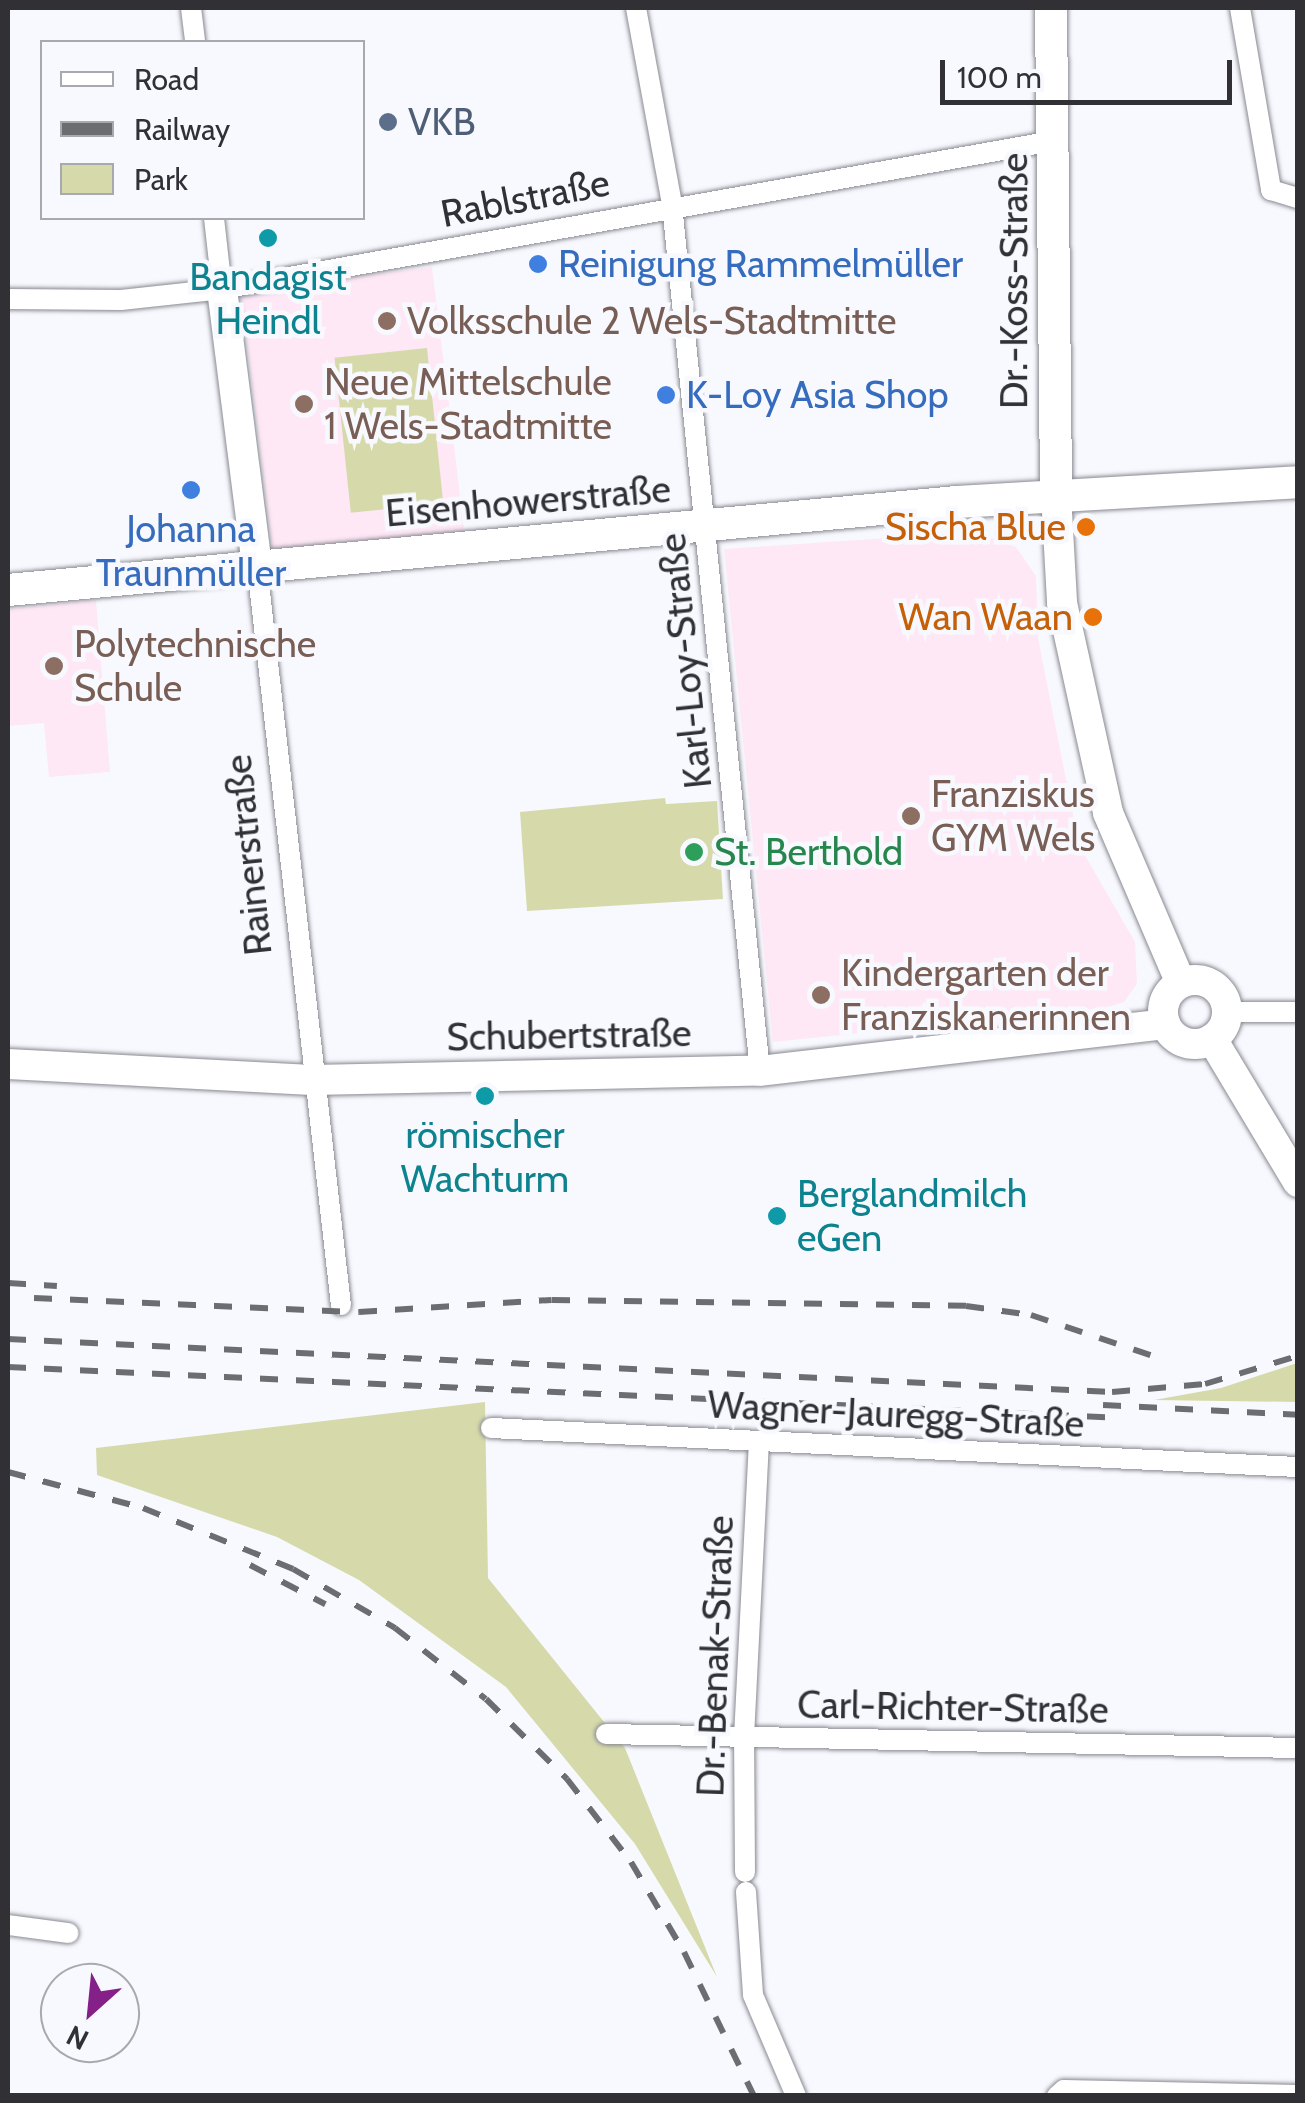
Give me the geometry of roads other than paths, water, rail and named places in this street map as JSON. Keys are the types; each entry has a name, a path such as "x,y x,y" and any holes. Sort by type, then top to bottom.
{"main road":[{"name":"Dr.-Koss-Straße","path":"1051,8 1056,494"},
{"name":"Eisenhowerstraße","path":"8,590 1056,494 1298,482"}],"street":[{"path":"191,8 195,40"},
{"name":"Karl-Loy-Straße","path":"636,8 672,206 708,526 760,1071"},
{"path":"1240,8 1271,190 1298,198"},
{"name":"Rablstraße","path":"8,299 121,300 222,289 1053,141"},
{"name":"Rainerstraße","path":"214,220 257,566 312,1080 342,1305"},
{"path":"1056,494 1062,602 1099,778 1181,983"},
{"path":"1181,983 1209,984 1227,1012"},
{"path":"1181,983 1164,1003 1165,1024 1192,1044 1212,1039 1227,1012"},
{"path":"1227,1012 1298,1012"},
{"name":"Schubertstraße","path":"8,1064 312,1080 760,1071 1165,1024"},
{"path":"1212,1039 1298,1182"},
{"name":"Wagner-Jauregg-Straße","path":"491,1428 1298,1467"},
{"name":"Dr.-Benak-Straße","path":"760,1444 744,1737 745,1882 752,1995 796,2096"},
{"name":"Carl-Richter-Straße","path":"606,1734 1298,1748"},
{"path":"8,1925 68,1932"},
{"path":"1057,2096 1064,2090 1298,2095"}],"railway":[{"path":"8,1283 57,1286"},
{"path":"34,1298 359,1312 552,1300 966,1306 1031,1315 1150,1355"},
{"path":"8,1339 1112,1392 1205,1384 1298,1356"},
{"path":"8,1367 1123,1418"},
{"path":"1103,1405 1298,1415"},
{"path":"8,1472 143,1508 293,1569 395,1628 486,1699 567,1779 631,1862 684,1952 754,2096"},
{"path":"250,1565 325,1604"}],"place":[{"name":"VKB","path":"388,122"},
{"name":"Bandagist Heindl","path":"268,238"},
{"name":"Reinigung Rammelmüller","path":"538,264"},
{"name":"Volksschule 2 Wels-Stadtmitte","path":"387,321"},
{"name":"K-Loy Asia Shop","path":"666,395"},
{"name":"Neue Mittelschule 1 Wels-Stadtmitte","path":"304,404"},
{"name":"Johanna Traunmüller","path":"191,490"},
{"name":"Sischa Blue","path":"1086,527"},
{"name":"Wan Waan","path":"1093,617"},
{"name":"Polytechnische Schule","path":"54,666"},
{"name":"Franziskus GYM Wels","path":"911,816"},
{"name":"St. Berthold","path":"694,852"},
{"name":"Kindergarten der Franziskanerinnen","path":"821,995"},
{"name":"römischer Wachturm","path":"485,1096"},
{"name":"Berglandmilch eGen","path":"777,1216"}]}
